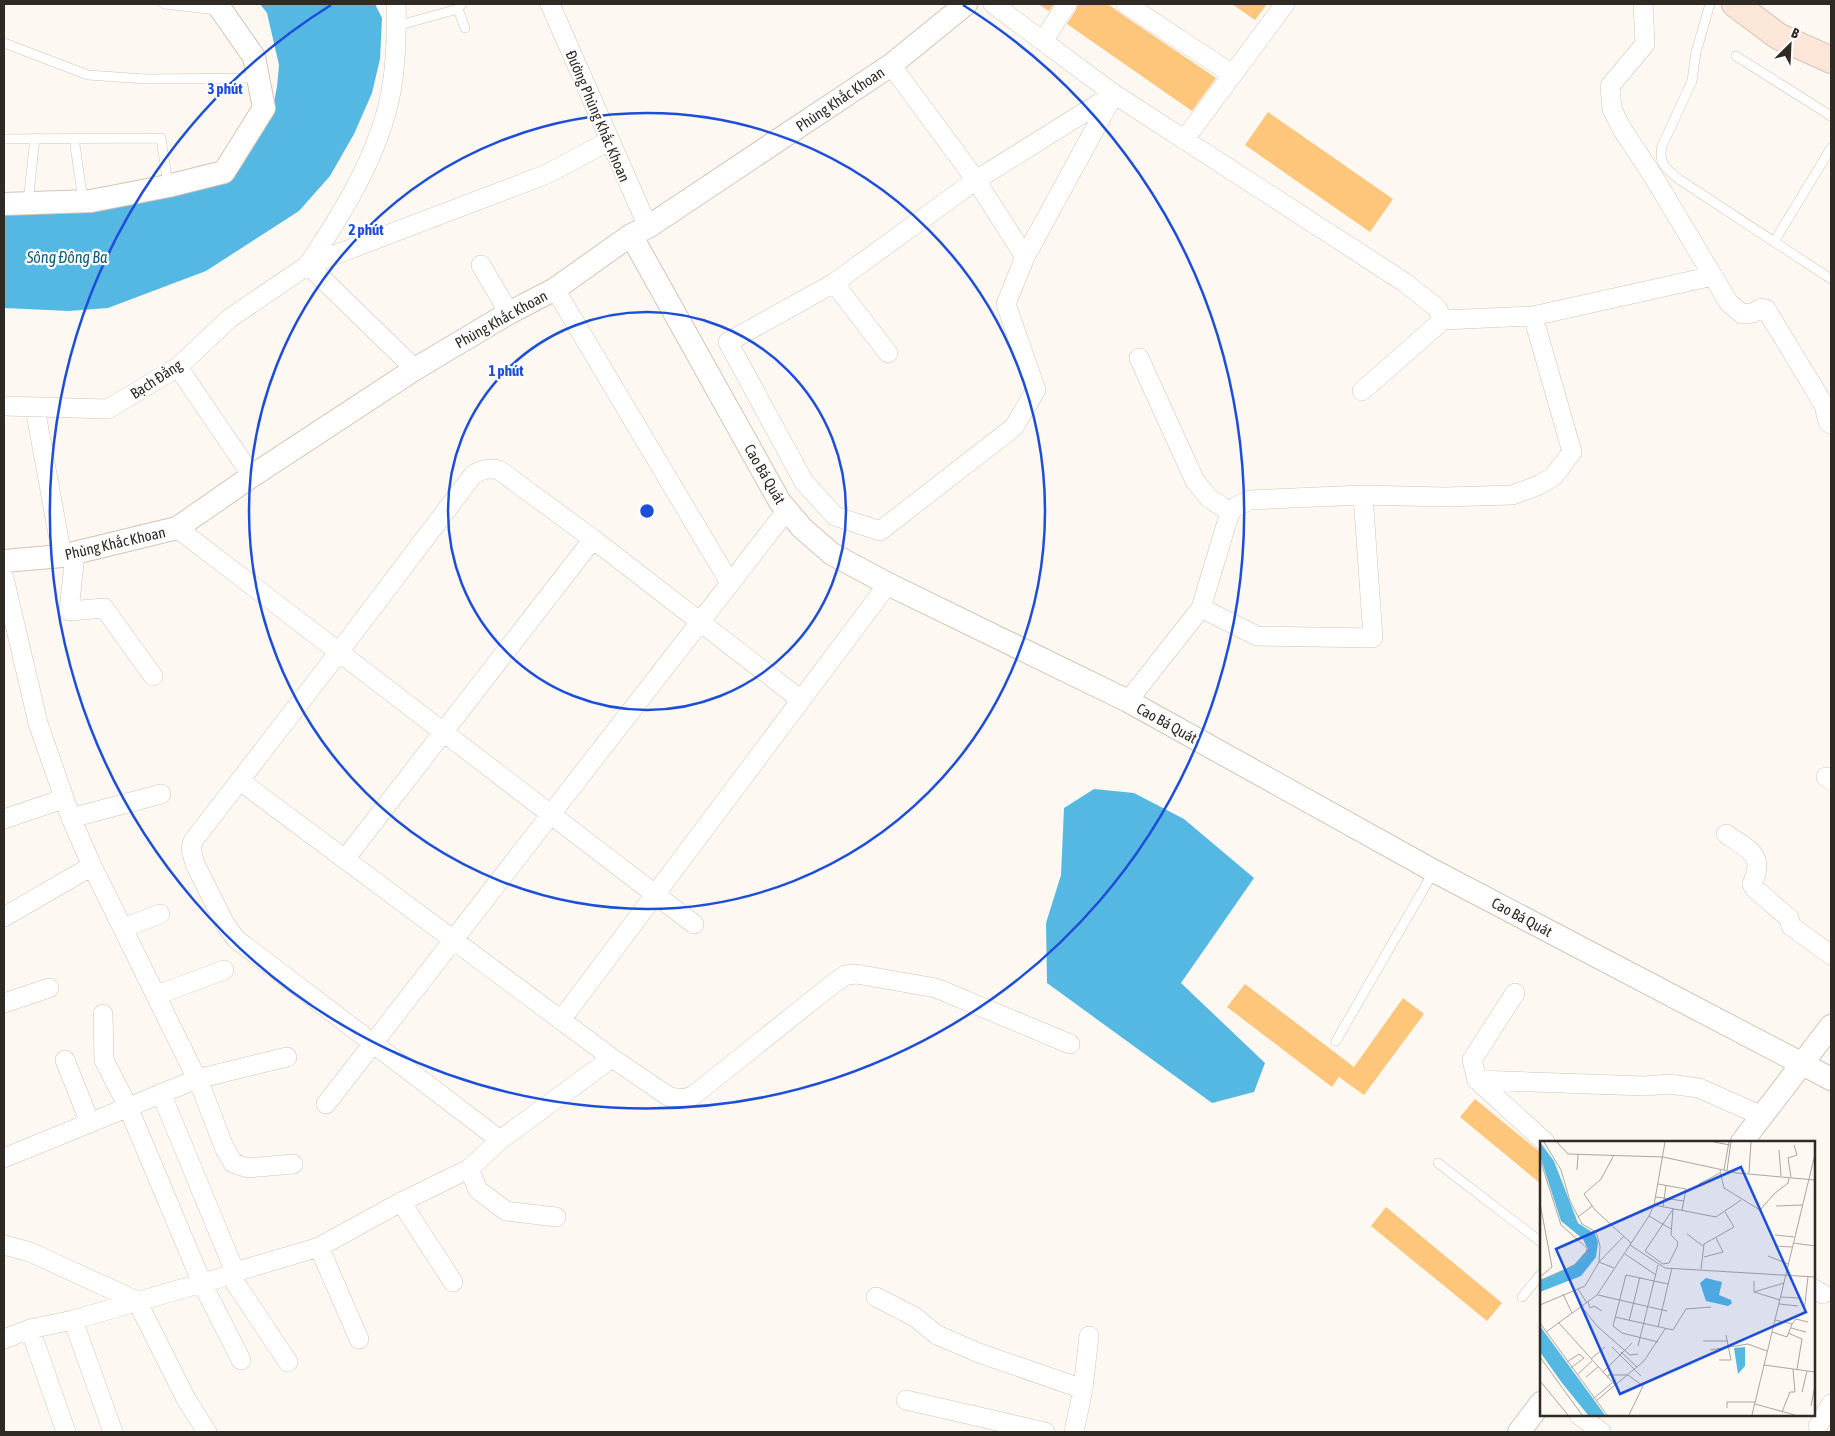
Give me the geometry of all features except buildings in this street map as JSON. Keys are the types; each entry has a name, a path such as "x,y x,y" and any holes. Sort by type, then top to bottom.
{"main road":[{"path":"1735,4 1778,36 1831,60"}],"street":[{"path":"308,265 352,195 378,138 394,74 396,4"},
{"name":"Đường Phùng Khắc Khoan","path":"550,4 609,140 640,231"},
{"name":"Phùng Khắc Khoan","path":"4,561 68,555 177,528 252,476 415,369 509,313 555,289 891,65 966,4"},
{"path":"992,4 1114,94 1404,282 1437,308 1443,320"},
{"path":"1043,41 1067,4"},
{"path":"1126,4 1232,74"},
{"path":"1184,140 1285,4"},
{"path":"1643,4 1645,44 1610,86 1612,110 1729,303 1742,314 1753,313 1761,308 1766,309 1824,405 1828,422 1831,424"},
{"path":"4,204 82,201 168,186 224,172 264,108 254,57 219,7"},
{"path":"891,65 976,180 1026,257"},
{"path":"1114,94 1026,257 1006,304 1036,390 1014,427 880,531 835,516 804,482 728,342 834,283 976,180 1114,94"},
{"path":"308,265 547,174 609,140"},
{"name":"Cao Bá Quát","path":"640,231 780,502 802,528 832,554 888,584 1128,701 1434,871 1831,1079"},
{"path":"308,265 415,369"},
{"name":"Bạch Đằng","path":"4,406 108,409 178,367 230,318 308,265"},
{"path":"481,265 509,313"},
{"path":"1362,391 1443,320 1533,316 1712,276"},
{"path":"834,283 888,353"},
{"path":"555,289 730,583"},
{"path":"1128,701 1201,608 1230,512 1237,506 1250,500 1363,495 1445,497 1512,495 1539,485 1554,476 1572,452 1533,316"},
{"path":"1140,358 1195,481 1209,498 1230,512"},
{"path":"178,367 252,476"},
{"path":"35,408 68,555 69,612 104,608 153,676"},
{"path":"500,1140 374,1042 236,939 225,924 195,864 191,849 193,841 473,475 489,468 499,470 592,539 801,700"},
{"path":"1201,608 1257,636 1372,638 1363,495"},
{"path":"326,1104 787,510"},
{"path":"177,528 694,924"},
{"path":"345,859 592,539"},
{"path":"4,578 38,723 71,818 92,866 197,1079 224,1147 233,1163 248,1168 293,1164"},
{"path":"561,1020 888,584"},
{"path":"240,781 612,1058 668,1096 681,1100 694,1095 834,983 846,976 856,974 936,988 1070,1044"},
{"path":"71,818 161,794"},
{"path":"4,819 64,799"},
{"path":"1726,834 1754,854 1758,872 1752,884 1755,889 1788,918 1791,926 1831,955"},
{"path":"4,917 92,866"},
{"path":"123,928 160,914"},
{"path":"157,995 224,970"},
{"path":"4,1003 49,988"},
{"path":"1515,993 1472,1060 1477,1080 1544,1141"},
{"path":"103,1014 104,1060 128,1107 202,1283 242,1360"},
{"path":"1743,1141 1831,1026"},
{"path":"4,1158 197,1079 287,1057"},
{"path":"4,1339 30,1329 73,1320 202,1283 319,1246 401,1202 469,1169 500,1140 612,1058"},
{"path":"65,1060 90,1122"},
{"path":"1477,1080 1645,1086 1676,1084 1699,1088 1762,1116"},
{"path":"161,1093 232,1273 288,1362"},
{"path":"469,1169 478,1190 506,1211 556,1217"},
{"path":"401,1202 453,1282"},
{"path":"4,1245 30,1252 136,1301 186,1400 207,1432"},
{"path":"319,1246 359,1339"},
{"path":"876,1297 916,1317 937,1335 979,1353 1083,1389"},
{"path":"73,1320 113,1432"},
{"path":"30,1329 66,1432"},
{"path":"1074,1432 1083,1389 1089,1336"},
{"path":"906,1400 1045,1432"},
{"path":"1519,1432 1540,1404"},
{"path":"1818,1426 1831,1404"},
{"path":"1579,1416 1601,1432"}],"lane":[{"path":"164,4 219,7"},
{"path":"1710,4 1696,52 1692,81 1662,146 1660,155 1663,165 1680,180 1831,279"},
{"path":"396,26 460,6 466,28"},
{"path":"4,43 88,75 146,79 258,78"},
{"path":"1736,56 1831,116"},
{"path":"4,138 161,138 168,186"},
{"path":"28,203 35,138"},
{"path":"74,138 82,201"},
{"path":"1774,242 1831,148"},
{"path":"1336,1041 1434,871"},
{"path":"1438,1163 1540,1241"},
{"path":"1522,1297 1540,1275"}],"water":[{"name":"Sông Đông Ba","path":"260,4 375,4 382,18 380,59 372,93 354,134 330,176 299,211 206,271 108,308 69,311 4,308 4,208 184,188 238,154 271,117 279,65 267,13"},
{"path":"1094,789 1134,793 1184,819 1254,878 1181,983 1265,1063 1254,1092 1212,1103 1047,983 1046,923 1061,875 1064,808"}]}
